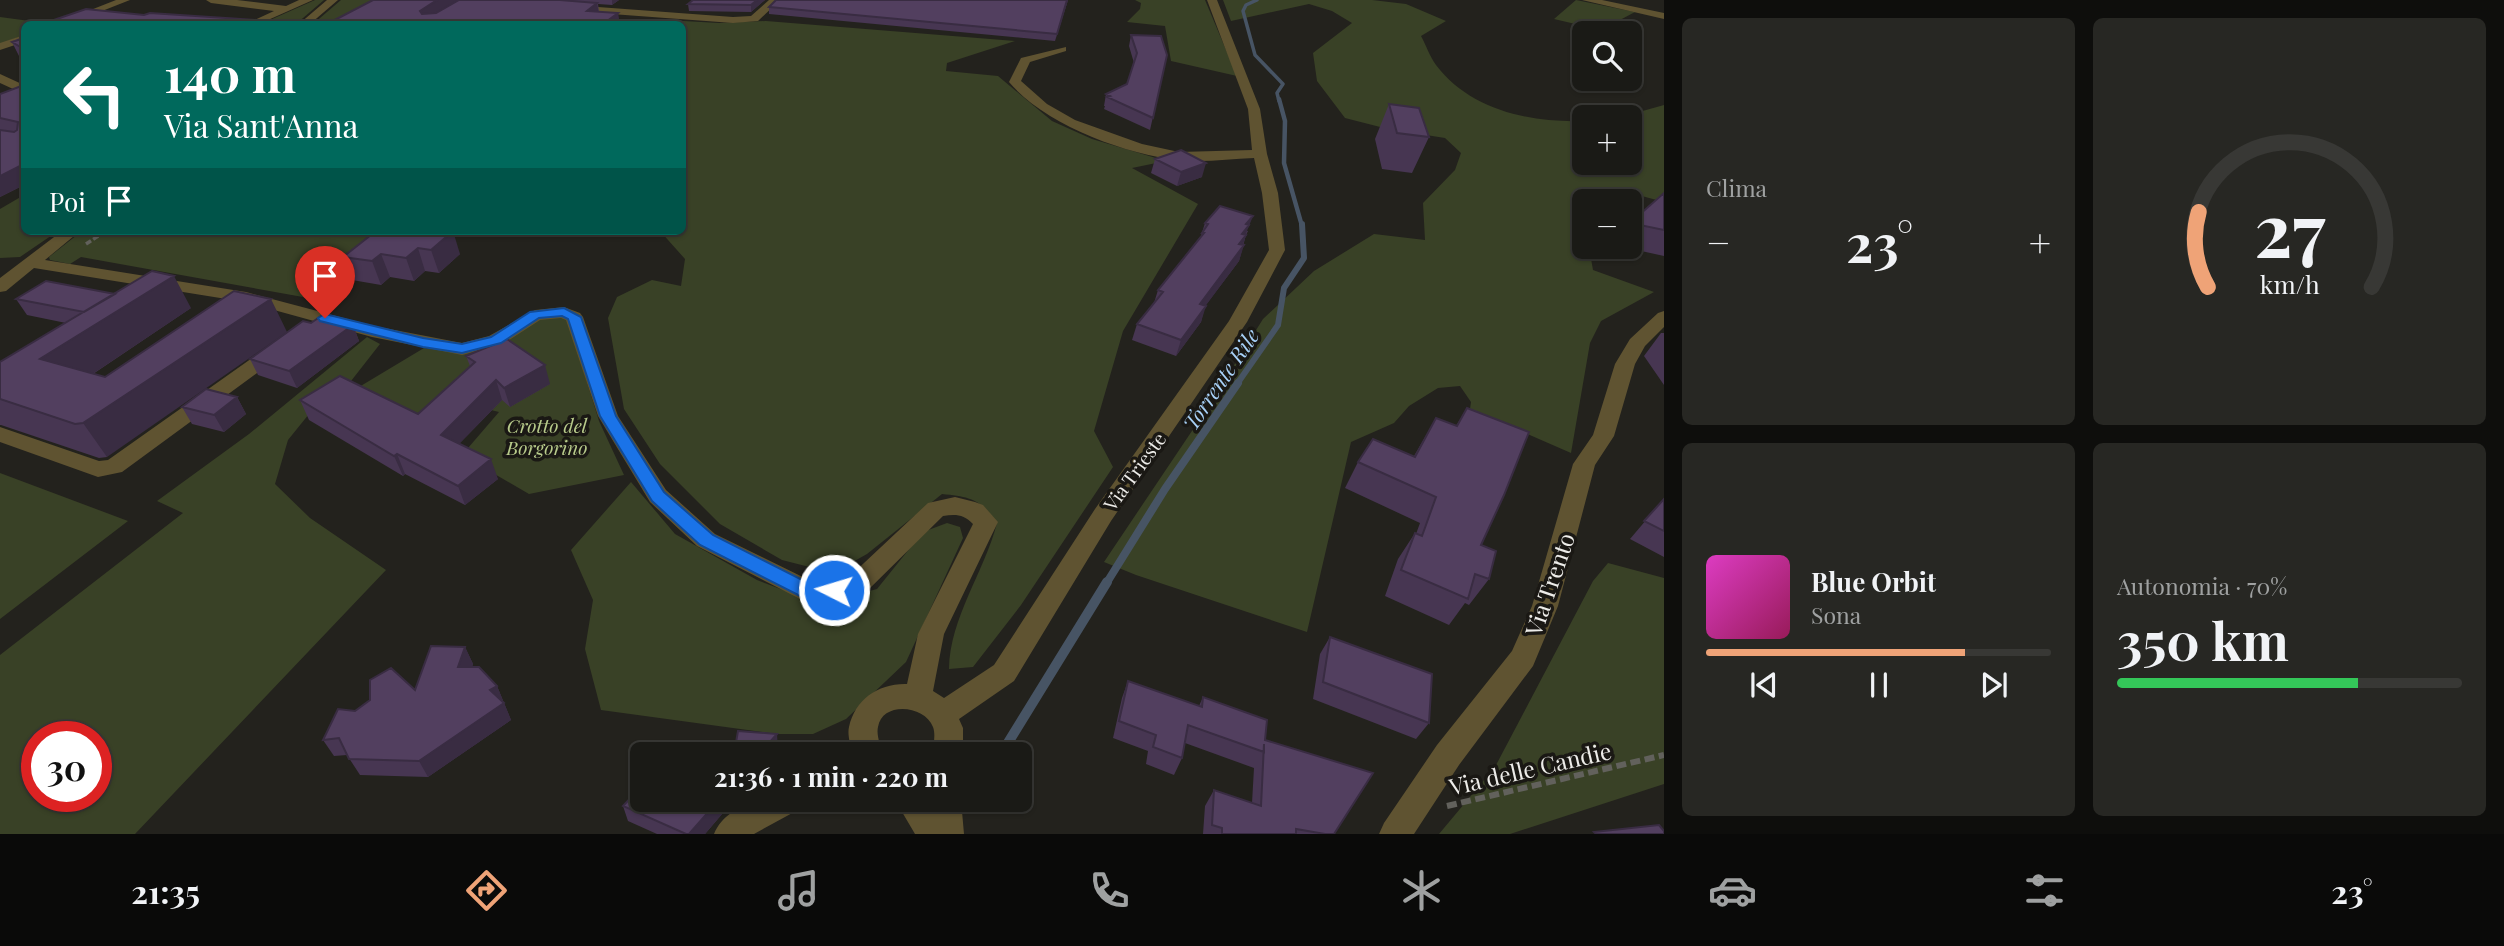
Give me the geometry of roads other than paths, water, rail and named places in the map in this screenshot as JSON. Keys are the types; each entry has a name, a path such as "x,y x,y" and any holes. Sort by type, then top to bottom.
{"street":[{"path":"68,21 125,0"},
{"path":"211,0 287,9"},
{"path":"258,21 308,0"},
{"path":"560,7 733,20 754,19 775,0"},
{"name":"Via Trieste","path":"943,714 1004,673 1103,514 1223,344 1277,250 1270,193 1260,154 1254,109 1212,0"},
{"path":"1587,0 1664,16"},
{"path":"307,21 330,1"},
{"path":"0,47 21,39"},
{"path":"1062,49 1025,60 1015,82 1042,107 1070,123 1096,134 1178,156 1260,154"},
{"path":"0,78 21,95"},
{"path":"0,287 67,235"},
{"path":"0,267 28,266 246,297 423,343 462,349 496,340 535,314 564,312 574,317 608,416 658,496 706,540 813,594 855,587 936,509 955,506 975,511 986,523 932,634 918,697"},
{"path":"157,302 182,286"},
{"name":"Via Trento","path":"1400,825 1448,755 1523,658 1545,606 1584,464 1603,436 1625,364 1637,343 1664,317"},
{"path":"0,434 98,470 114,467 297,335 325,318"},
{"path":"863,742 862,726 876,704 889,697 918,697 943,714 950,727 951,742"},
{"path":"730,834 741,824 763,812"},
{"path":"919,812 934,834"},
{"path":"947,812 948,834"}],"waterway":[{"name":"Torrente Rile","path":"1257,0 1246,5 1243,11 1255,55 1283,84 1277,93 1279,101"},
{"name":"Torrente Rile","path":"1279,99 1285,121 1284,163 1302,226"},
{"name":"Torrente Rile","path":"1237,384 1278,325 1284,288 1304,258 1302,224"},
{"name":"Torrente Rile","path":"1106,584 1165,489 1238,383"},
{"name":"Torrente Rile","path":"1008,742 1107,582"}],"park label":[{"name":"Crotto del Borgorino","path":"547,436"}]}
